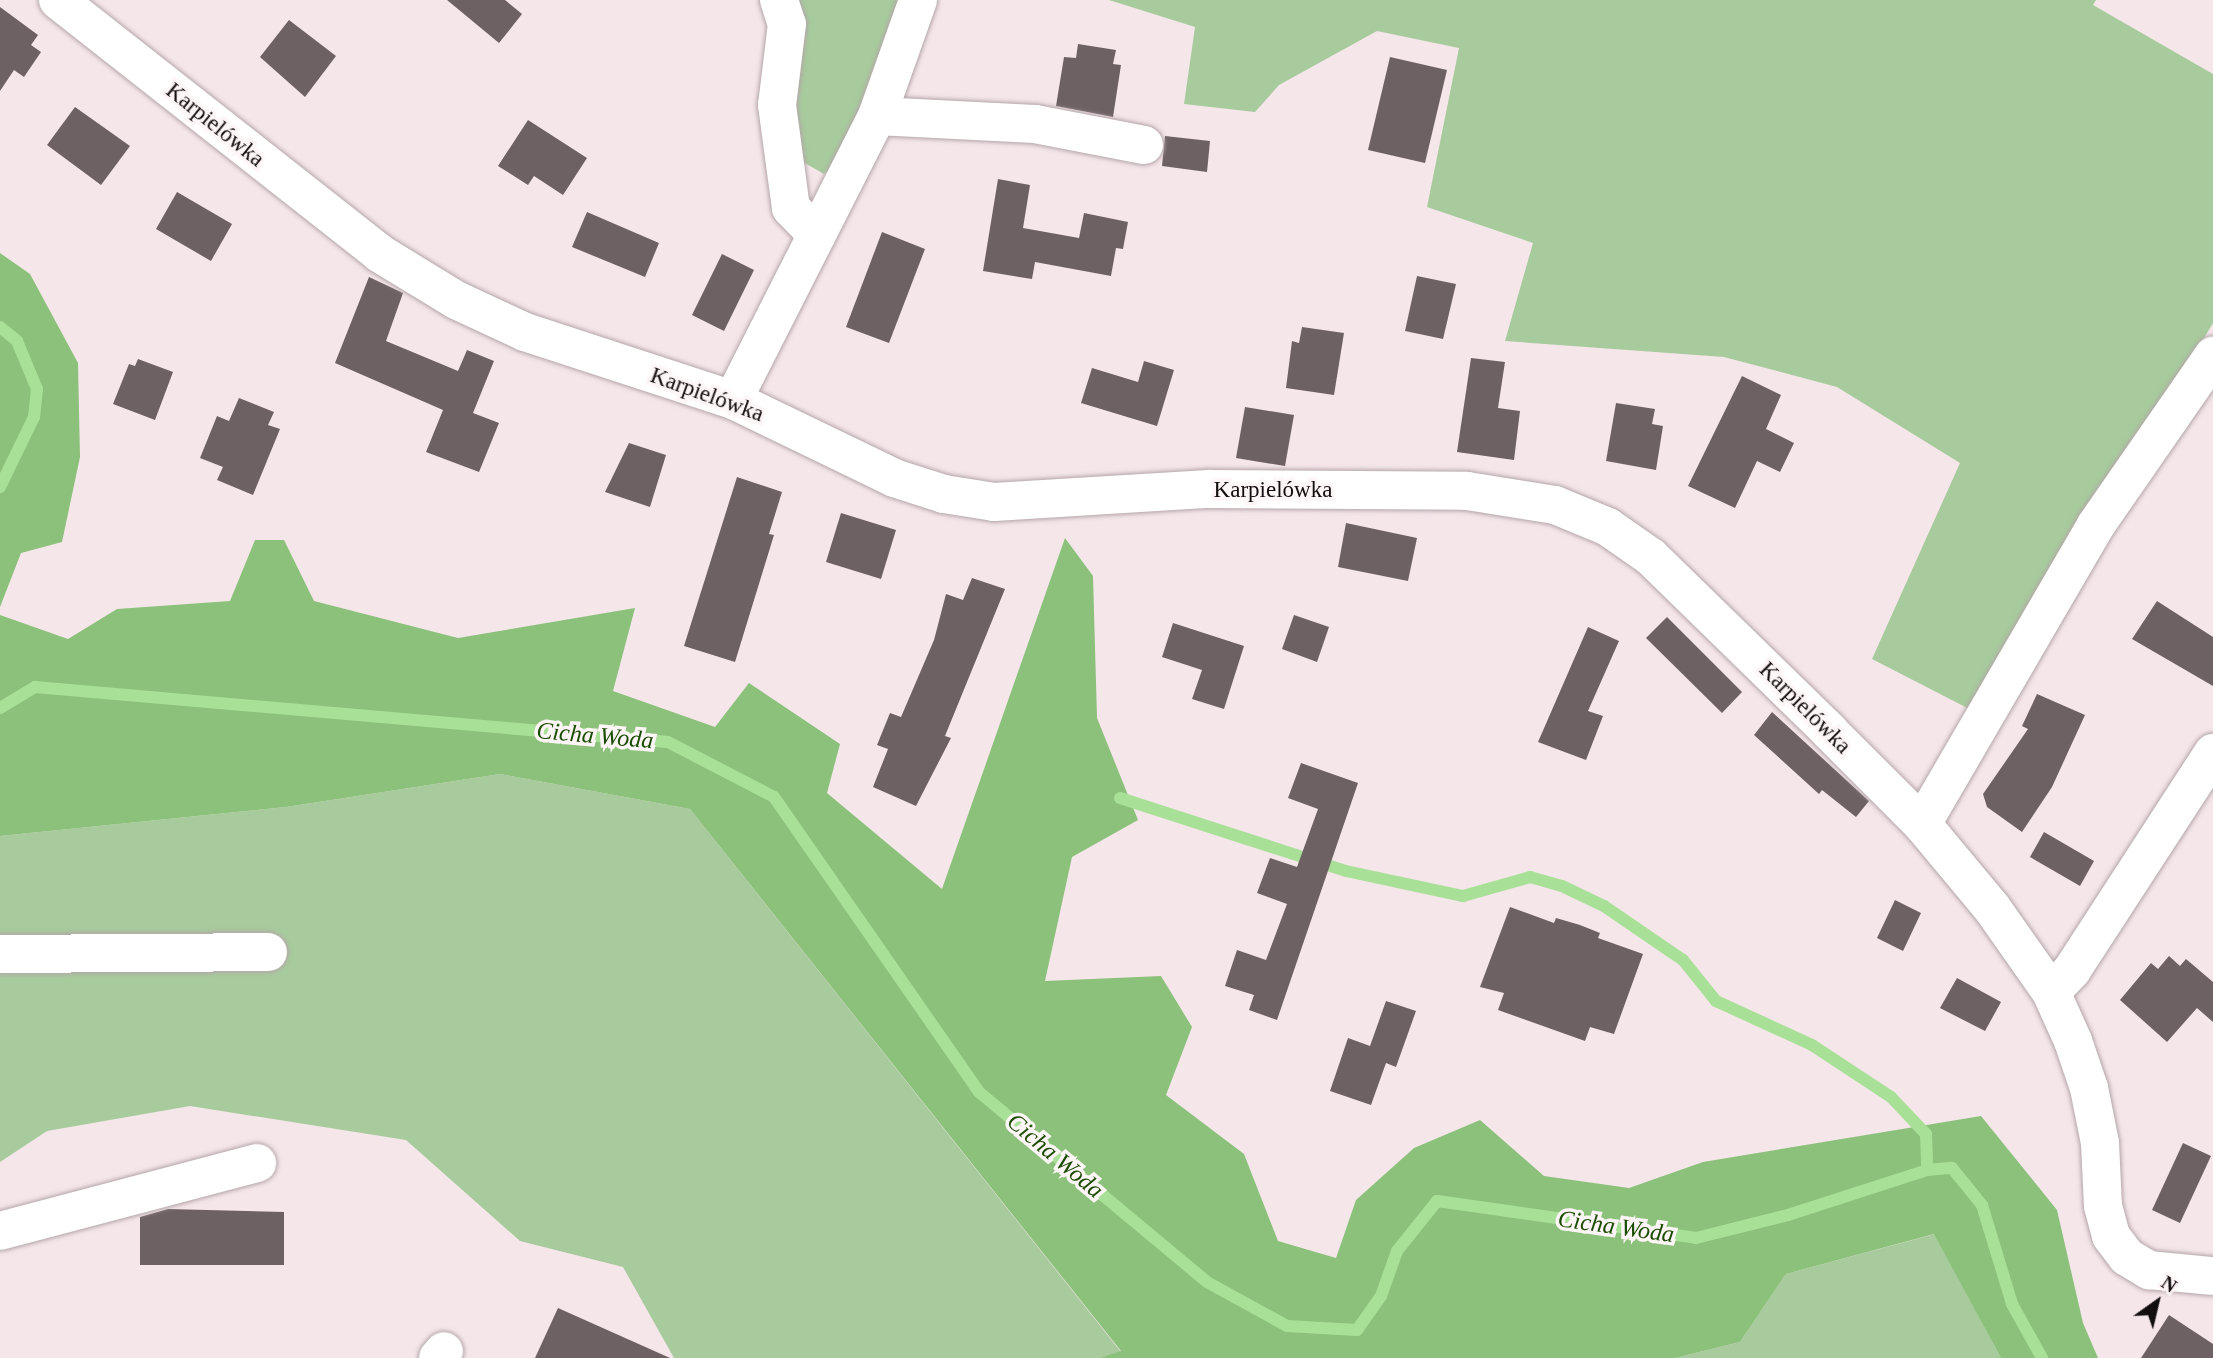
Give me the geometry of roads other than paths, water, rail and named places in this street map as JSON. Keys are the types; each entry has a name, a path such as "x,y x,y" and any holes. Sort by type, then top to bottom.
{"street":[{"name":"Karpielówka","path":"58,0 379,253 456,300 525,332 733,400 894,478 944,494 994,502 1209,489 1467,491 1555,505 1608,527 1651,557 1922,824 1992,908 2051,992 2089,1088 2111,1236 2127,1257 2149,1270 2213,1276"},
{"path":"779,0 786,24 777,105 791,208 817,235"},
{"path":"733,400 877,116 918,0"},
{"path":"877,116 1035,124 1144,145"},
{"path":"1922,824 2096,525 2213,356"},
{"path":"2051,992 2072,970 2213,753"},
{"path":"0,954 268,952"},
{"path":"0,1231 257,1163"}],"waterway":[{"name":"Cicha Woda","path":"0,327 17,341 37,389 34,417 0,487"},
{"name":"Cicha Woda","path":"0,708 35,687 668,742 774,797 979,1092 1207,1282 1287,1326 1357,1330 1381,1296 1397,1251 1437,1201 1696,1238 1788,1215 1927,1170 1952,1168 1982,1205 2012,1304 2042,1358"},
{"path":"1120,798 1346,871 1463,896 1530,877 1562,886 1604,906 1683,960 1716,1001 1812,1045 1891,1097 1926,1134 1927,1170"}]}
